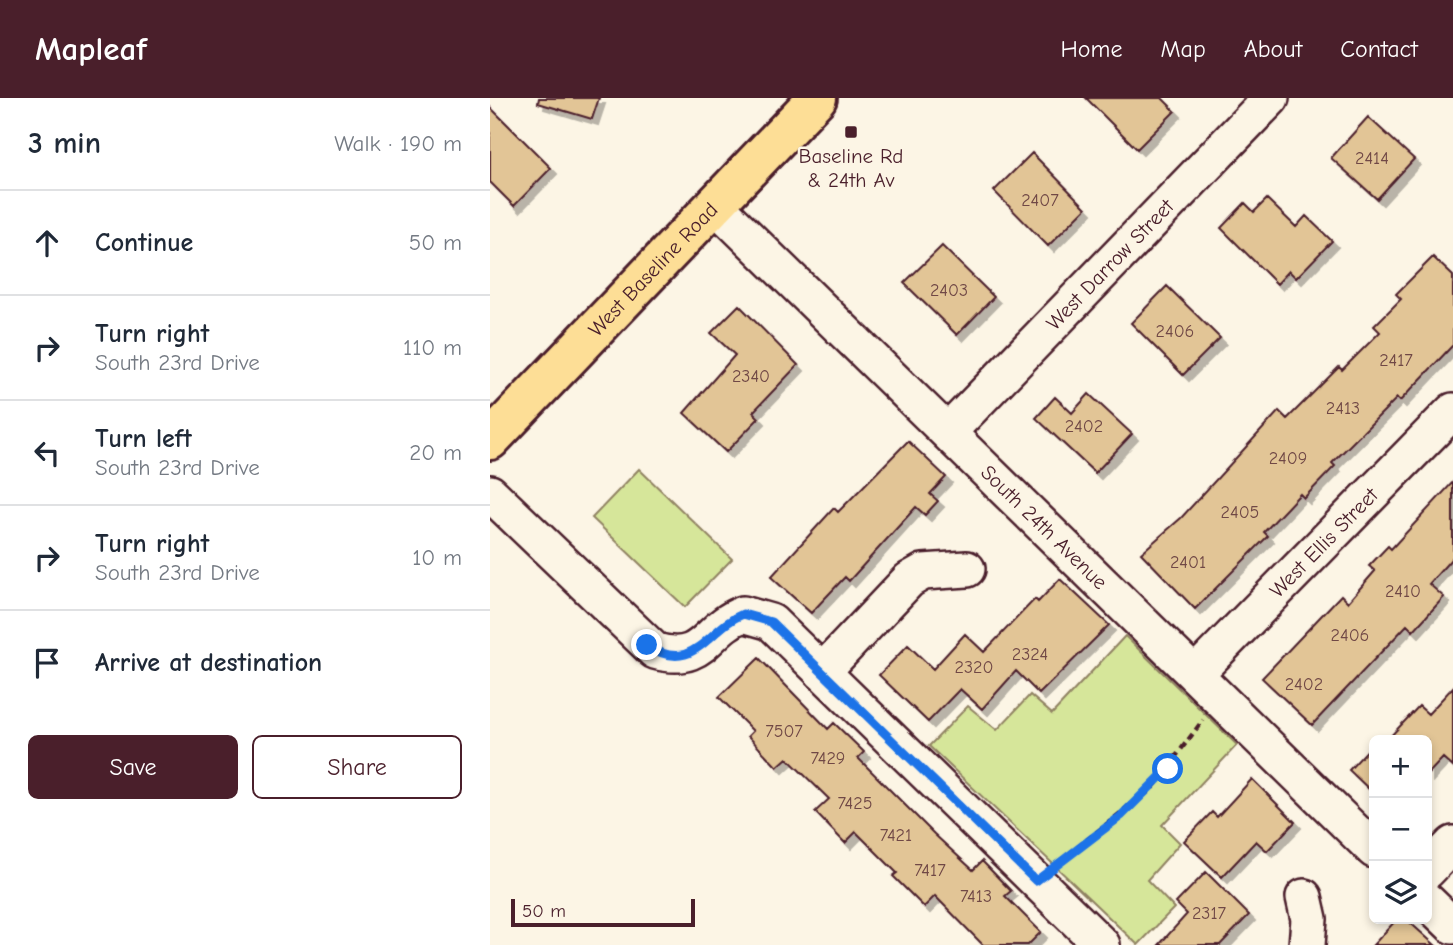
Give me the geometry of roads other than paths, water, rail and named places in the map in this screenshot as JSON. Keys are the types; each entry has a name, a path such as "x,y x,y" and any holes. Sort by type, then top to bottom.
{"main road":[{"name":"West Baseline Road","path":"490,440 817,98"}],"street":[{"name":"West Darrow Street","path":"948,432 1271,98"},
{"name":"South 24th Avenue","path":"714,204 1369,845"},
{"name":"West Ellis Street","path":"1195,674 1453,411"},
{"path":"490,493 655,651 676,656 686,654 704,645 736,617 748,614 771,622 1102,945"},
{"path":"822,672 909,580 923,572 967,569"},
{"path":"1432,866 1453,844"},
{"path":"1304,897 1309,919 1307,945"},
{"path":"1432,906 1453,926"}],"place":[{"name":"Baseline Rd & 24th Av","path":"851,132"}]}
